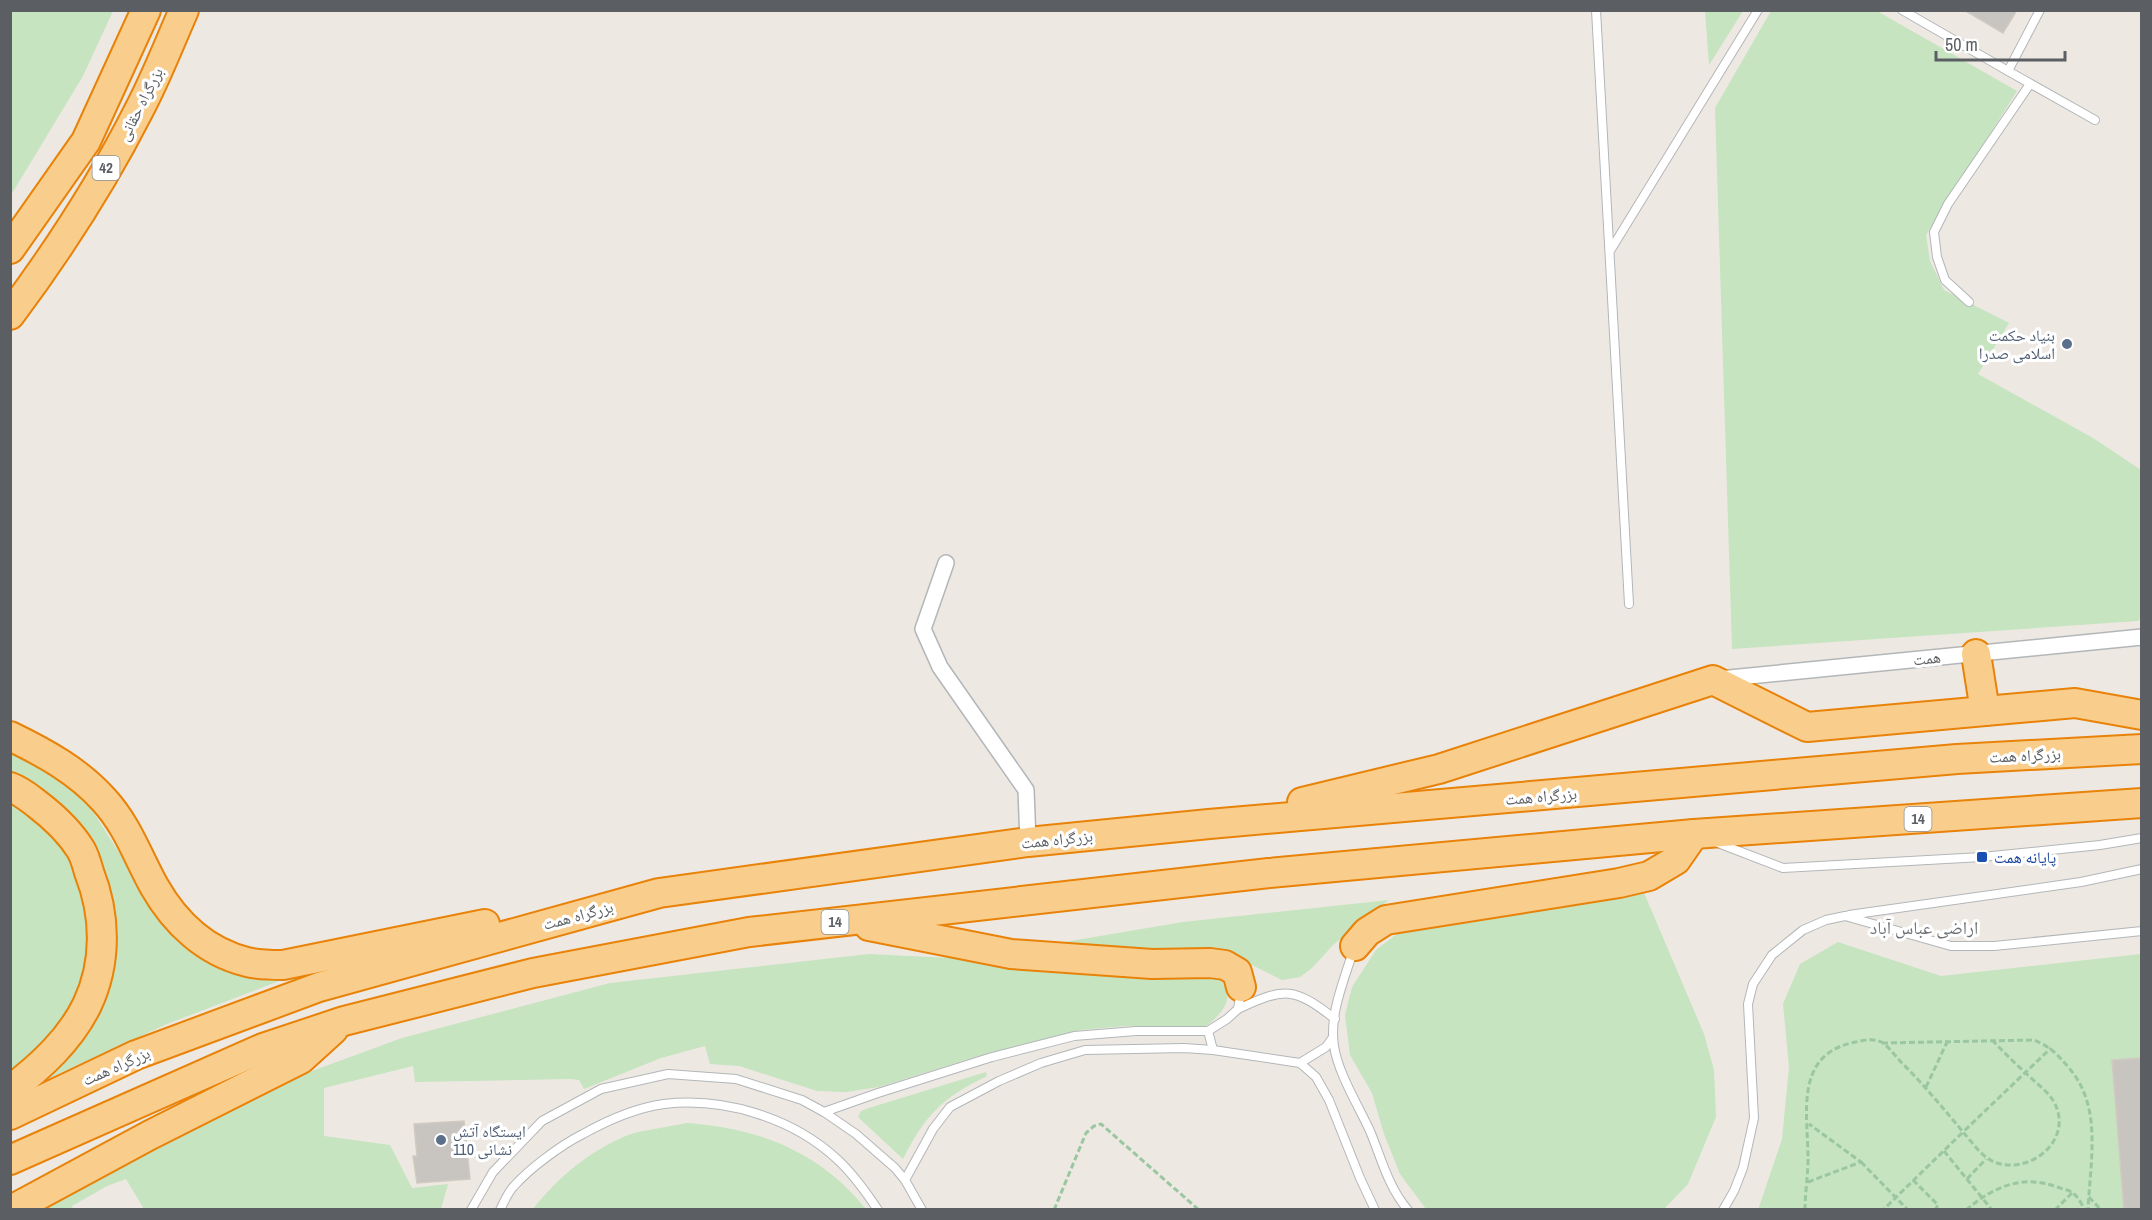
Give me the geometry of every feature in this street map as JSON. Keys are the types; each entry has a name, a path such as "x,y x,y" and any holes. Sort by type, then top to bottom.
{"highway":[{"name":"بزرگراه حقانی","path":"10,249 86,141 146,10"},
{"name":"بزرگراه حقانی","path":"10,315 76,220 139,111 184,10"},
{"path":"1976,654 1985,711"},
{"path":"1209,824 1439,769 1713,680 1807,727 2075,703 2142,715"},
{"path":"10,736 60,762 97,792 117,816 131,839 168,909 193,935 218,953 249,963 283,965 315,960 439,932 659,893"},
{"name":"بزرگراه همت","path":"10,1115 136,1055 319,987 659,893 1028,842 1209,824 1957,759 2142,749"},
{"path":"10,787 19,790 56,819 81,851 100,909 102,940 98,977 86,1006 53,1053 10,1090"},
{"name":"14","path":"10,1160 263,1048 344,1021 533,973 622,954 749,932 1269,873 1694,834 2142,803"},
{"path":"1355,946 1367,932 1386,920 1620,883 1649,876 1676,860 1694,834"},
{"path":"844,921 1011,954 1152,964 1225,965 1237,972 1239,998"},
{"path":"11,1209 150,1135 301,1059 344,1021"}],"street":[{"path":"946,563 923,629 940,667 1026,790 1028,842"},
{"name":"همت","path":"1713,680 2142,638"},
{"path":"29,1209 87,1170"}],"lane":[{"path":"1596,10 1629,603"},
{"path":"1610,251 1758,10"},
{"path":"1902,10 2095,120"},
{"path":"2008,71 2040,10"},
{"path":"1969,303 1945,280 1937,257 1934,232 1948,204 2030,84"},
{"path":"1694,834 1783,868 1982,857 2100,845 2142,838"},
{"path":"1723,1209 1734,1191 1743,1168 1754,1118 1748,1004 1753,984 1772,955 1803,930 1826,920 2081,882 2142,868"},
{"path":"1845,916 1951,946 1994,946 2142,931"},
{"path":"1355,946 1339,992 1334,1047 1393,1188 1408,1209"},
{"path":"824,1112 992,1057 1074,1036 1136,1031 1208,1031 1227,1019 1239,998 1282,993 1298,994 1335,1019"},
{"path":"1208,1031 1213,1050"},
{"path":"1300,1063 1326,1047 1334,1036"},
{"path":"905,1180 933,1129 950,1107 999,1081 1041,1063 1085,1050 1184,1048 1300,1063 1316,1077 1329,1100 1359,1178 1375,1209"},
{"path":"471,1209 493,1172 542,1121 601,1089 668,1074 736,1079 802,1100 824,1112 880,1154 905,1180 922,1209"},
{"path":"500,1209 513,1186 569,1141 606,1121 628,1113 663,1104 694,1103 749,1111 780,1123 812,1141 837,1159 860,1184 878,1209"}],"path":[{"path":"1804,1209 1808,1182 1806,1110 1809,1082 1816,1066 1825,1055 1842,1046 1872,1040 1882,1043 1930,1043 1948,1040 2034,1040 2051,1048 2079,1078 2088,1099 2092,1122 2087,1209"},
{"path":"1926,1087 1948,1040"},
{"path":"1882,1043 1926,1087 1987,1158 1997,1163 2022,1165 2036,1160 2049,1148 2056,1137 2059,1116 2054,1103 1992,1040"},
{"path":"1883,1209 2051,1048"},
{"path":"1808,1123 1861,1162 1908,1209"},
{"path":"1054,1209 1086,1133 1094,1126 1101,1124 1199,1209"},
{"path":"1944,1151 1992,1209"},
{"path":"1967,1179 1987,1158"},
{"path":"1808,1182 1861,1162"},
{"path":"1913,1180 1936,1207 1944,1209"},
{"path":"1966,1209 1981,1197 2007,1184 2024,1181 2049,1184 2073,1192 2087,1209"},
{"path":"2055,1209 2073,1192"},
{"path":"2089,1197 2101,1209"}],"green space":[{"path":"11,10 113,11 83,76 11,195"},
{"path":"1705,11 1743,11 1709,65"},
{"path":"1771,11 1877,11 2017,91 1926,235 1930,261 1944,290 2009,323 1978,374 2093,438 2141,470 2142,616 2138,621 1732,649 1715,108"},
{"path":"10,746 57,776 90,807 118,851 144,885 161,915 287,978 167,1024 11,1098 59,1054 106,899 11,777"},
{"path":"10,797 74,856 95,934 84,993 10,1084"},
{"path":"1642,888 1704,1034 1714,1070 1716,1117 1688,1184 1664,1209 1426,1209 1400,1174 1384,1134 1372,1093 1350,1055 1345,1015 1352,987 1376,950 1415,920"},
{"path":"1389,900 1333,945 1312,968 1300,977 1282,980 1246,962 1029,948 1183,922"},
{"path":"1838,942 1941,976 2141,954 2141,1209 1758,1210 1782,1139 1789,1067 1783,1004 1800,964"},
{"path":"869,954 1213,975 1226,988 1227,1001 1219,1014 1206,1026 1125,1026 1080,1030 972,1058 879,1087 846,1092 817,1091 739,1066 710,1064 705,1046 661,1058 584,1089 579,1080 570,1079 415,1082 413,1066 324,1088 324,1136 390,1145 412,1188 448,1184 441,1209 144,1209 126,1179 107,1186 72,1206 73,1209 38,1210 263,1089 402,1038 610,983"},
{"path":"986,1072 987,1076 958,1092 937,1109 919,1130 903,1159 858,1117 861,1111 869,1108"},
{"path":"686,1123 738,1130 786,1146 828,1172 866,1209 533,1209 565,1175 603,1147 631,1134"}],"building":[{"path":"1964,10 2017,10 2003,33"},
{"path":"2142,1058 2142,1209 2124,1209 2112,1060"},
{"name":"ایستگاه آتش نشانی 110","path":"464,1121 470,1179 417,1183 413,1156 417,1156 414,1124"}],"place":[{"name":"بنیاد حکمت اسلامی صدرا","path":"2067,344"},
{"name":"پایانه همت","path":"1982,857"},
{"name":"ایستگاه آتش نشانی 110","path":"441,1140"}],"district":[{"name":"اراضی عباس آباد","path":"1924,928"}]}
